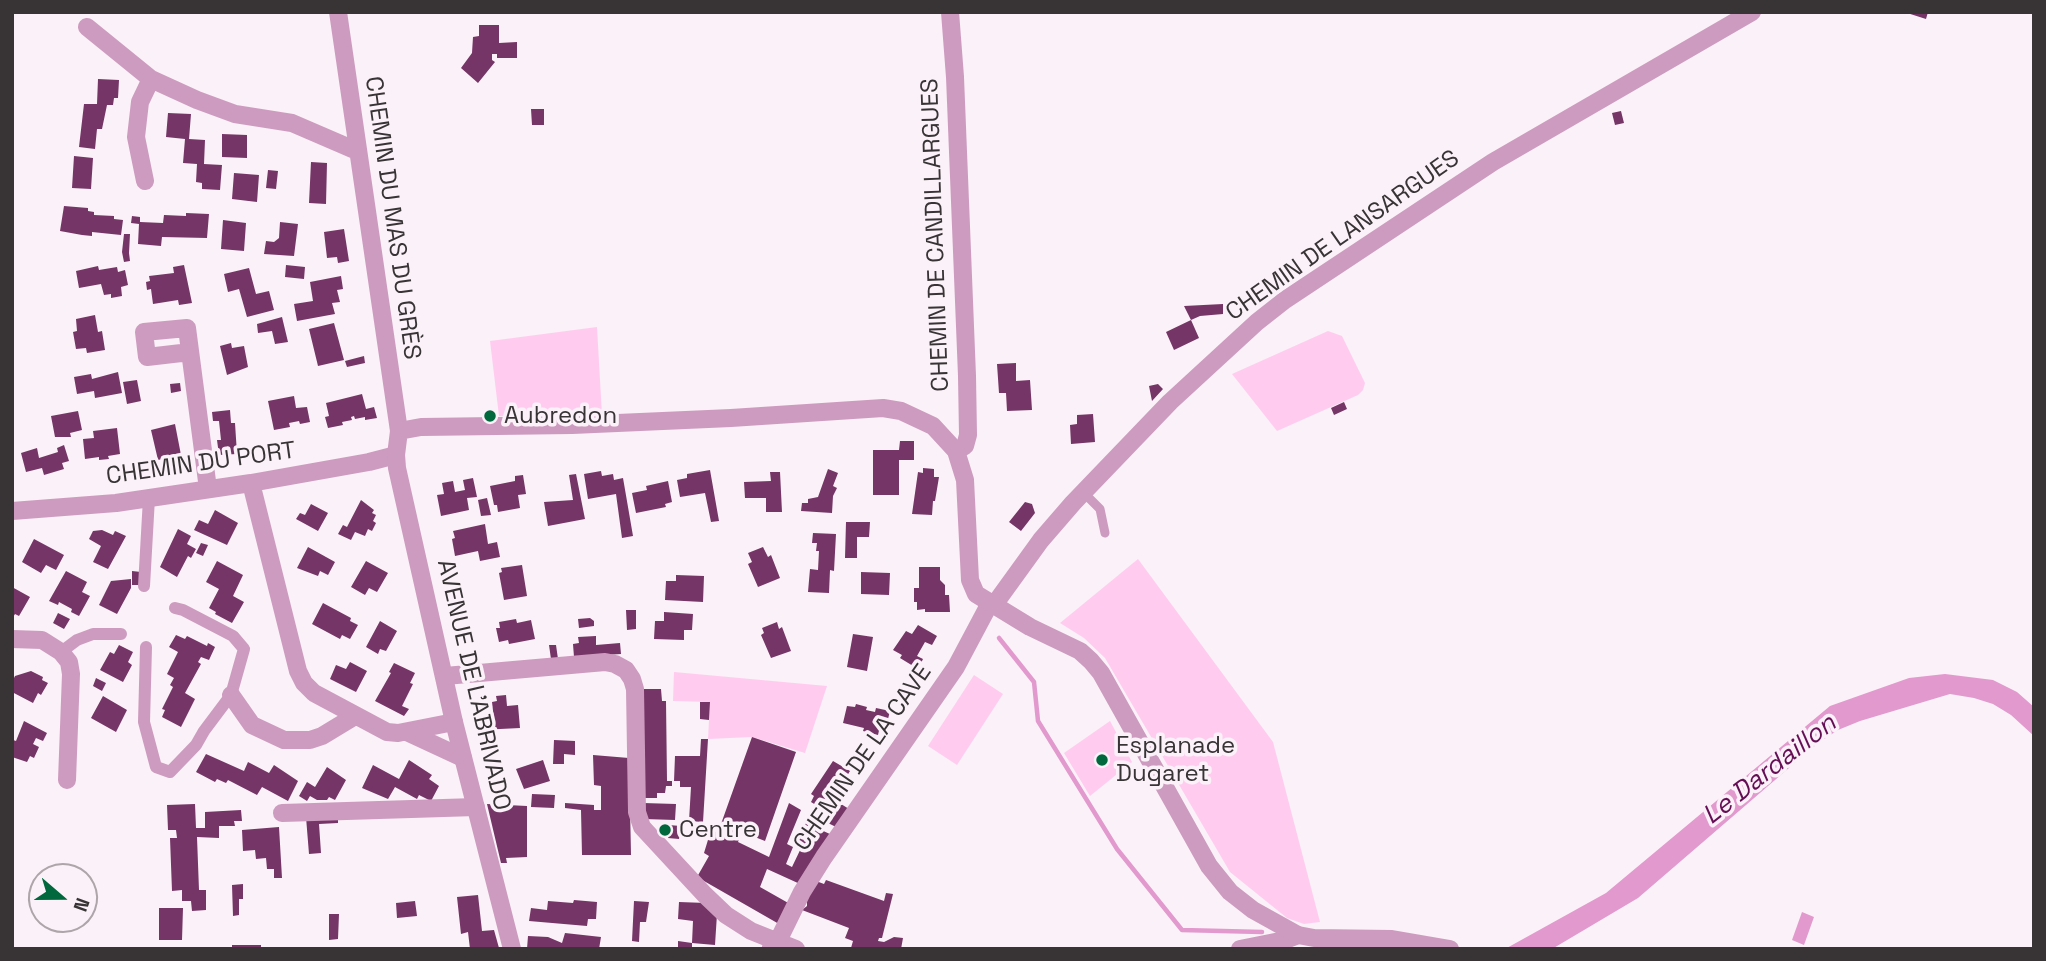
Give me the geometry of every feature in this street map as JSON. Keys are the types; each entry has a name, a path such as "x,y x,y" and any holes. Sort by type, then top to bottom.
{"street":[{"name":"CHEMIN DU MAS DU GRÈS","path":"338,12 399,431"},
{"name":"CHEMIN DE CANDILLARGUES","path":"950,12 956,76 968,435 965,446 956,451"},
{"name":"CHEMIN DE LANSARGUES","path":"992,604 1041,540 1083,492 1170,402 1257,322 1285,300 1525,142 1752,12"},
{"path":"87,27 151,79 216,108 234,114 292,123 357,151"},
{"path":"145,181 136,137 140,102 151,79"},
{"path":"190,352 208,489"},
{"path":"399,431 421,427 572,425 883,408 901,411 933,426 956,451 965,480 970,580 976,594 1030,627 1080,651 1091,661 1101,673 1218,880 1253,910 1291,935"},
{"name":"AVENUE DE L'ABRIVADO","path":"399,431 396,455 454,722 512,949"},
{"name":"CHEMIN DU PORT","path":"12,510 116,503 369,463 396,455"},
{"path":"251,483 298,671 304,683 314,693 387,732 407,732 454,722"},
{"path":"144,586 149,498"},
{"name":"CHEMIN DE LA CAVE","path":"773,945 802,892 956,667 992,604"},
{"path":"146,647 144,722 156,767 170,772 196,745 231,695 244,649 233,636 174,608"},
{"path":"61,652 77,640 93,634 121,634"},
{"path":"12,639 42,640 61,652 69,662 71,674 67,780"},
{"path":"444,676 605,662 625,670 632,678 635,689 638,819 655,843 726,915 773,945 796,949"},
{"path":"231,695 252,725 285,740 310,740 322,736 355,716"},
{"path":"407,732 463,758"},
{"path":"282,813 476,807"},
{"path":"1240,949 1291,935 1392,939 1450,949"}],"lane":[{"path":"1083,492 1100,509 1105,533"}],"shaded area":[{"path":"597,327 602,415 499,416 490,341"},
{"path":"1328,331 1342,336 1365,383 1363,390 1358,395 1277,431 1232,374"},
{"path":"1138,559 1273,742 1320,922 1304,924 1287,918 1230,872 1105,658 1084,638 1060,623"},
{"path":"674,672 827,686 805,753 752,737 708,739 710,702 673,701"},
{"path":"974,675 1003,694 957,765 928,746"},
{"path":"1110,721 1132,762 1090,796 1064,753"}],"water":[{"name":"Le Dardaillon","path":"1945,674 1993,680 2017,692 2034,707 2034,736 2011,715 1993,704 1950,694 1860,721 1838,730 1818,743 1638,898 1552,949 1505,949 1606,893 1830,706 1909,678"},
{"path":"1802,912 1814,917 1804,945 1792,940"}],"building":[{"path":"1904,12 1928,12 1926,19"},
{"path":"479,25 499,25 499,43 517,42 517,58 497,58 497,54 492,54 492,60 495,62 478,83 461,68 472,53 473,37 479,36"},
{"path":"98,79 119,80 118,98 114,98 113,105 107,105 102,129 97,129 95,149 79,147 84,104 97,104"},
{"path":"531,109 544,109 544,125 532,125"},
{"path":"1621,111 1624,123 1615,125 1612,113"},
{"path":"168,113 191,114 189,139 205,140 204,164 222,165 220,190 202,189 202,183 196,182 197,164 183,163 185,139 166,137"},
{"path":"222,134 247,135 247,158 222,157"},
{"path":"74,156 93,158 91,189 72,188"},
{"path":"311,162 327,163 326,204 309,203"},
{"path":"268,170 278,171 276,189 266,188"},
{"path":"234,173 259,175 257,202 232,199"},
{"path":"64,206 88,208 94,215 114,216 114,219 123,220 121,235 92,232 92,236 60,231"},
{"path":"186,213 209,214 207,238 162,237 161,246 138,244 139,224 131,223 132,216 140,217 140,222 163,223 164,215 186,216"},
{"path":"223,220 246,223 244,251 221,249"},
{"path":"280,222 298,224 294,256 264,254 266,241 274,242 279,238"},
{"path":"344,229 349,261 338,263 337,257 327,258 324,232"},
{"path":"124,234 130,234 130,261 124,262 122,252"},
{"path":"184,265 192,303 179,305 178,300 153,304 151,289 147,290 146,282 150,281 149,276 174,273 173,267"},
{"path":"286,265 305,267 304,279 285,277"},
{"path":"98,266 99,270 117,267 118,272 125,270 128,285 121,287 122,296 111,298 111,294 104,295 101,284 79,288 76,271"},
{"path":"249,268 256,294 269,291 274,310 247,317 239,289 228,292 224,274"},
{"path":"341,276 343,289 337,290 340,302 332,303 335,314 297,321 294,304 313,301 310,282"},
{"path":"1223,304 1223,314 1200,316 1191,320 1184,306"},
{"path":"95,315 98,332 102,331 105,350 87,353 86,348 76,349 73,332 77,331 76,319"},
{"path":"282,317 288,342 275,344 272,331 258,333 257,324"},
{"path":"1191,320 1199,338 1174,350 1166,332"},
{"path":"334,323 344,360 318,366 309,329"},
{"path":"231,343 232,348 244,346 248,367 227,375 220,346"},
{"path":"364,356 365,363 347,367 345,361"},
{"path":"1016,363 1016,381 1030,380 1032,410 1007,411 1006,393 999,393 997,364"},
{"path":"118,372 122,393 95,398 94,391 77,394 74,377 91,374 92,379"},
{"path":"137,380 141,401 127,404 123,382"},
{"path":"180,383 181,391 171,393 170,384"},
{"path":"1158,384 1163,389 1152,401 1149,386"},
{"path":"362,394 366,409 374,407 377,418 365,420 365,417 355,419 354,416 351,417 352,420 342,422 343,425 328,428 325,417 329,416 326,403"},
{"path":"294,396 296,408 307,407 310,422 289,423 290,427 274,430 268,401"},
{"path":"1344,402 1347,409 1334,415 1331,408"},
{"path":"230,410 231,423 235,423 237,454 219,455 219,421 213,421 212,412"},
{"path":"78,411 82,430 70,433 71,437 55,437 51,416"},
{"path":"1093,414 1095,442 1071,444 1070,425 1077,424 1077,415"},
{"path":"175,424 181,455 158,460 151,430"},
{"path":"117,428 120,454 108,456 109,459 85,459 83,439 94,438 93,431"},
{"path":"900,441 914,441 914,460 899,460 899,495 873,495 873,450 899,450"},
{"path":"64,445 69,461 62,463 64,469 44,475 42,468 26,472 21,453 37,448 39,458 58,452 57,448"},
{"path":"923,468 934,469 934,477 939,477 932,515 912,514 918,472 923,473"},
{"path":"828,469 838,473 833,486 837,488 833,496 832,513 801,511 802,503 808,503 808,499 818,497"},
{"path":"710,470 719,521 711,522 705,493 680,497 677,480 687,478 687,474"},
{"path":"601,471 602,476 613,474 614,480 623,478 633,536 622,538 616,494 588,499 584,474"},
{"path":"770,472 780,472 782,512 766,512 766,498 745,498 744,482 771,481"},
{"path":"576,474 585,519 548,526 544,502 573,500 569,475"},
{"path":"523,475 526,494 518,495 520,508 498,512 490,486 515,481 515,476"},
{"path":"473,478 477,497 467,498 469,510 441,516 437,495 444,494 442,483 453,481 455,492 465,490 463,480"},
{"path":"668,481 672,502 665,504 666,507 636,513 632,493 647,490 646,486"},
{"path":"487,498 491,515 481,516 478,500"},
{"path":"361,500 374,510 372,513 376,515 373,521 376,523 372,531 368,529 365,536 355,532 351,540 338,534 343,525 347,527"},
{"path":"1025,502 1032,504 1035,513 1021,531 1009,522"},
{"path":"311,504 328,513 318,531 296,519 300,513 305,515"},
{"path":"215,510 238,523 227,545 194,530 199,520 208,524"},
{"path":"846,522 870,522 869,537 857,537 857,558 845,558"},
{"path":"485,524 488,544 497,542 500,557 480,561 478,551 455,556 453,531"},
{"path":"178,529 191,536 187,544 196,549 191,558 188,556 177,577 160,567"},
{"path":"102,530 113,535 115,531 126,536 108,569 93,562 101,546 89,539 93,531"},
{"path":"813,533 836,534 834,571 830,570 829,593 808,592 810,569 818,570 819,551 816,551 817,543 812,543"},
{"path":"34,539 64,555 56,570 46,565 41,573 22,562"},
{"path":"201,543 208,545 203,556 196,553"},
{"path":"308,547 335,562 328,575 320,571 318,576 297,568"},
{"path":"763,547 768,557 771,555 780,578 758,587 748,564 752,562 748,553"},
{"path":"217,561 243,575 233,596 244,602 232,623 209,608 219,589 206,582"},
{"path":"366,561 388,573 377,592 369,588 365,595 351,587"},
{"path":"522,565 527,596 504,600 499,573 502,572 501,568"},
{"path":"919,567 940,567 940,580 945,585 945,595 949,595 950,612 917,610 914,588 919,588"},
{"path":"66,571 87,582 82,592 90,596 79,616 59,602 58,605 49,601"},
{"path":"132,571 141,572 141,585 132,585"},
{"path":"861,572 890,573 889,595 861,594"},
{"path":"676,575 704,576 703,602 665,600 666,581 676,581"},
{"path":"131,579 131,588 117,614 99,605 111,581"},
{"path":"12,587 30,597 19,616 15,614 12,619"},
{"path":"323,603 351,618 350,621 358,625 350,639 342,635 340,639 312,624"},
{"path":"626,610 636,610 636,629 627,630"},
{"path":"664,612 693,614 692,630 684,630 684,640 654,639 655,621 664,621"},
{"path":"58,613 70,619 64,629 53,623"},
{"path":"590,618 594,621 594,626 579,628 578,619"},
{"path":"516,619 517,623 531,620 535,639 509,644 508,640 499,642 496,628 500,628 499,622"},
{"path":"380,621 397,631 386,651 380,649 378,654 366,647"},
{"path":"777,622 779,629 782,627 791,651 771,658 761,635 764,633 762,628"},
{"path":"918,625 937,636 932,645 925,642 917,656 923,659 918,669 900,658 902,655 893,650 906,631 912,634"},
{"path":"853,634 873,637 867,671 847,667"},
{"path":"176,635 185,639 187,636 215,647 209,660 201,657 198,662 201,664 185,693 195,699 181,727 162,717 165,710 162,709 173,687 170,685 174,678 167,674 178,652 169,647"},
{"path":"596,636 596,645 620,643 621,654 574,657 573,644 579,643 578,637"},
{"path":"119,645 133,652 128,662 132,665 123,682 100,670 110,652 114,654"},
{"path":"549,645 556,645 558,659 551,659"},
{"path":"350,662 367,671 356,692 330,679 336,665 346,669"},
{"path":"394,663 415,673 410,683 413,684 402,706 409,709 404,716 375,701"},
{"path":"31,671 48,683 33,703 12,692 15,676"},
{"path":"96,678 106,683 102,691 93,686"},
{"path":"642,689 661,689 662,701 666,701 667,781 672,781 672,786 666,786 665,793 657,793 657,798 643,798"},
{"path":"506,695 507,706 518,705 520,728 480,730 479,721 494,719 492,702 497,701 496,696"},
{"path":"103,696 127,710 116,732 91,718"},
{"path":"700,702 710,702 709,720 700,719"},
{"path":"856,704 875,712 876,708 890,711 886,727 880,726 878,735 843,723 847,706 855,707"},
{"path":"24,721 47,733 43,741 36,738 33,744 39,747 34,758 30,756 27,762 12,757 12,742 16,741"},
{"path":"752,737 796,752 765,841 742,832 738,842 769,857 789,803 801,810 787,844 793,847 786,864 792,867 803,844 797,841 806,823 832,835 800,884 767,869 760,887 790,904 779,924 697,877 709,856 704,853 711,830 727,837 731,829 721,824"},
{"path":"701,739 708,739 703,822 689,821 691,787 680,787 680,781 674,781 675,756 700,756"},
{"path":"554,740 575,741 575,755 564,754 564,764 553,764"},
{"path":"206,754 244,771 248,762 269,773 274,765 298,781 288,801 262,787 257,795 228,780 226,783 217,779 215,782 196,772"},
{"path":"593,755 629,758 631,855 582,855 581,810 565,808 565,803 594,805 594,810 601,810 601,786 594,785"},
{"path":"409,760 432,775 429,779 439,786 431,801 419,795 417,799 395,787 388,799 362,788 373,765 399,779"},
{"path":"543,760 550,781 524,789 516,769"},
{"path":"833,761 850,771 833,799 849,809 836,827 824,821 829,813 811,802 814,796 811,794"},
{"path":"327,767 346,780 335,800 329,797 327,800 317,800 310,796 307,801 299,796 307,782 315,787"},
{"path":"532,794 555,795 554,808 531,807"},
{"path":"643,803 676,804 675,820 644,819"},
{"path":"195,804 196,828 205,828 205,812 241,810 242,821 234,821 235,826 219,826 219,838 197,837 199,890 206,890 206,910 192,911 191,901 182,901 182,890 172,891 170,838 177,838 176,830 168,830 167,805"},
{"path":"487,804 527,806 527,857 506,858 507,863 501,863"},
{"path":"338,816 338,823 319,824 321,853 309,854 306,817"},
{"path":"668,825 681,826 679,839 668,838"},
{"path":"279,827 282,878 274,878 274,869 267,869 266,858 256,859 255,850 243,851 242,830"},
{"path":"826,880 884,901 886,893 893,894 882,938 878,941 903,938 901,949 851,948 853,941 845,938 849,928 802,910 807,906 807,895 816,881 824,884"},
{"path":"243,884 239,915 233,916 232,885"},
{"path":"478,895 482,931 494,930 499,948 470,949 468,932 461,934 457,897"},
{"path":"574,900 597,902 596,919 588,919 587,926 529,921 531,908 547,910 548,901 573,903"},
{"path":"415,901 417,916 397,918 396,903"},
{"path":"634,901 649,902 646,922 640,922 639,942 632,941"},
{"path":"679,902 706,903 717,914 715,945 692,943 693,921 678,919"},
{"path":"159,908 183,908 182,940 159,940"},
{"path":"329,914 339,914 338,939 329,940"},
{"path":"565,933 601,937 599,949 527,949 528,936 548,937 562,943"},
{"path":"678,941 692,943 692,949 678,949"},
{"path":"232,945 261,945 261,949 232,949"}],"waterway":[{"path":"999,638 1034,682 1038,721 1117,849 1182,930 1262,932"}],"place":[{"name":"Aubredon","path":"490,416"},
{"name":"Esplanade Dugaret","path":"1102,760"},
{"name":"Centre","path":"665,830"}]}
